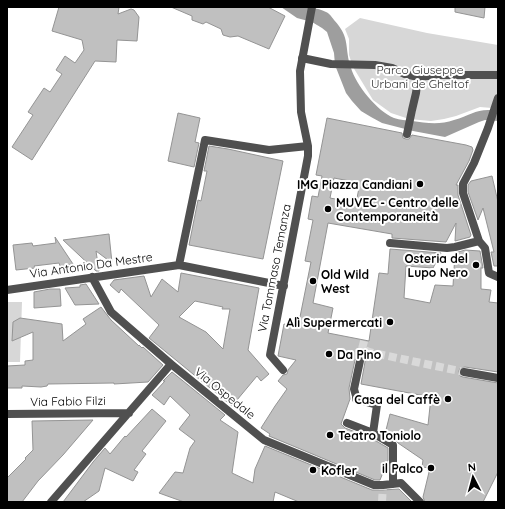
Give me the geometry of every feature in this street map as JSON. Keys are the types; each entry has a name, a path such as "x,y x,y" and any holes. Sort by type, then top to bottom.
{"street":[{"name":"Via Tommaso Temanza","path":"283,370 270,355 307,162 308,146 301,112 300,71 312,7"},
{"path":"302,58 331,64 375,64 418,77 438,75 498,74"},
{"path":"407,134 418,77"},
{"path":"497,100 474,163 463,184 463,193 479,241 485,248 489,274 498,277"},
{"path":"284,286 179,265 205,140 269,150 308,146"},
{"path":"390,243 447,248 479,241"},
{"name":"Via Antonio Da Mestre","path":"7,290 179,265"},
{"name":"Via Ospedale","path":"92,277 111,312 169,367 264,440 374,485 393,484"},
{"path":"360,361 354,389 356,399 377,405 373,433"},
{"path":"51,502 169,367"},
{"path":"464,372 498,378"},
{"name":"Via Fabio Filzi","path":"7,414 129,413"},
{"path":"347,423 373,433 393,445 393,484 401,483 420,502"}],"green space":[{"name":"Parco Giuseppe Urbani de Gheltof","path":"360,18 427,33 498,45 498,91 492,108 480,107 456,116 431,121 409,119 391,113 373,100 353,67 349,55 349,39 345,29"},
{"path":"7,302 22,302 20,362 7,362"}],"shaded area":[{"path":"281,7 309,7 329,14 343,32 349,61 357,82 374,104 387,115 401,120 438,123 449,122 475,112 491,110 498,111 498,121 485,120 445,137 382,123 361,111 346,93 335,65 334,53 327,32 312,22 297,18"}],"building":[{"path":"59,7 119,7 118,14 131,9 134,10 139,17 137,41 117,40 116,62 95,61 32,160 12,147 33,115 28,112 44,88 50,92 62,74 56,70 65,56 75,63 84,50 82,40 52,31"},
{"path":"171,7 268,7 285,16 269,49 238,36 230,37 223,35 221,29 206,22 203,24 192,20 192,16"},
{"path":"455,7 485,7 484,18 455,12"},
{"path":"178,113 200,118 195,142 199,143 194,167 168,161"},
{"path":"327,118 402,133 403,138 406,139 409,139 412,135 472,147 473,150 469,161 456,185 458,185 458,195 471,235 470,237 455,241 456,223 446,242 392,238 392,234 328,223 313,303 333,308 328,333 369,341 379,273 388,274 390,249 441,253 433,268 406,266 404,298 430,303 435,285 453,286 455,253 465,250 480,251 483,268 481,268 481,289 491,290 489,302 498,303 498,372 465,367 460,368 459,371 460,376 463,377 498,383 498,472 483,502 425,502 423,497 430,468 422,467 423,460 398,443 396,440 385,434 390,414 428,425 431,397 361,384 365,362 365,359 362,356 358,356 355,360 349,388 350,399 341,424 345,428 371,438 388,448 388,460 380,480 375,480 269,436 270,434 261,428 287,389 278,381 283,375 287,374 288,370 296,360 278,356 284,324 298,327 311,262 305,261 313,220 308,219 312,196 318,197 322,176 316,175","holes":["334,178 360,183 356,203 330,198"]},
{"path":"209,146 283,161 263,259 189,245 198,200 201,201 207,171 204,171"},
{"path":"492,176 498,202 498,266 494,266 491,252 494,252 483,208 478,220 468,192 468,185 471,181"},
{"path":"109,234 112,263 96,251 99,271 96,271 63,240"},
{"path":"55,237 73,264 60,266 59,263 16,270 13,245 32,243 33,246 56,243"},
{"path":"181,273 259,288 248,350 269,374 261,381 257,376 232,406 149,338 159,325 121,289 119,293 110,285 114,280 144,276 151,297 162,279 178,292","holes":["195,301 223,307 222,309 230,309 223,349 206,332 179,317"]},
{"path":"86,284 99,304 75,305 65,288 80,287 80,285"},
{"path":"60,289 61,306 34,308 34,292"},
{"path":"101,307 111,320 139,346 142,348 143,347 163,365 148,382 114,384 48,384 47,386 41,387 22,386 22,388 7,388 7,366 25,365 25,361 33,360 33,332 12,341 13,322 20,318 62,324 63,341 86,324 83,319"},
{"path":"172,372 225,415 220,420 238,432 232,473 253,483 255,469 265,446 372,490 399,489 412,502 299,502 275,492 273,502 184,502 159,493 175,472 183,473 190,448 195,441 179,429 190,415 170,396 164,405 152,395"},
{"path":"152,409 166,421 142,451 146,454 134,470 138,472 133,481 105,468 99,491 83,502 63,502 105,448 110,454 125,436 126,437"},
{"path":"93,420 38,481 22,502 7,502 7,478 33,450 32,421"}],"tunnel":[{"path":"364,341 362,349 369,352 464,372"},
{"path":"382,502 383,485"}],"place":[{"name":"IMG Piazza Candiani","path":"420,184"},
{"name":"MUVEC - Centro delle Contemporaneità","path":"328,209"},
{"name":"Osteria del Lupo Nero","path":"476,265"},
{"name":"Old Wild West","path":"313,281"},
{"name":"Alì Supermercati","path":"390,322"},
{"name":"Da Pino","path":"329,354"},
{"name":"Casa del Caffè","path":"448,399"},
{"name":"Teatro Toniolo","path":"330,435"},
{"name":"il Palco","path":"431,468"},
{"name":"Kofler","path":"313,470"}]}
